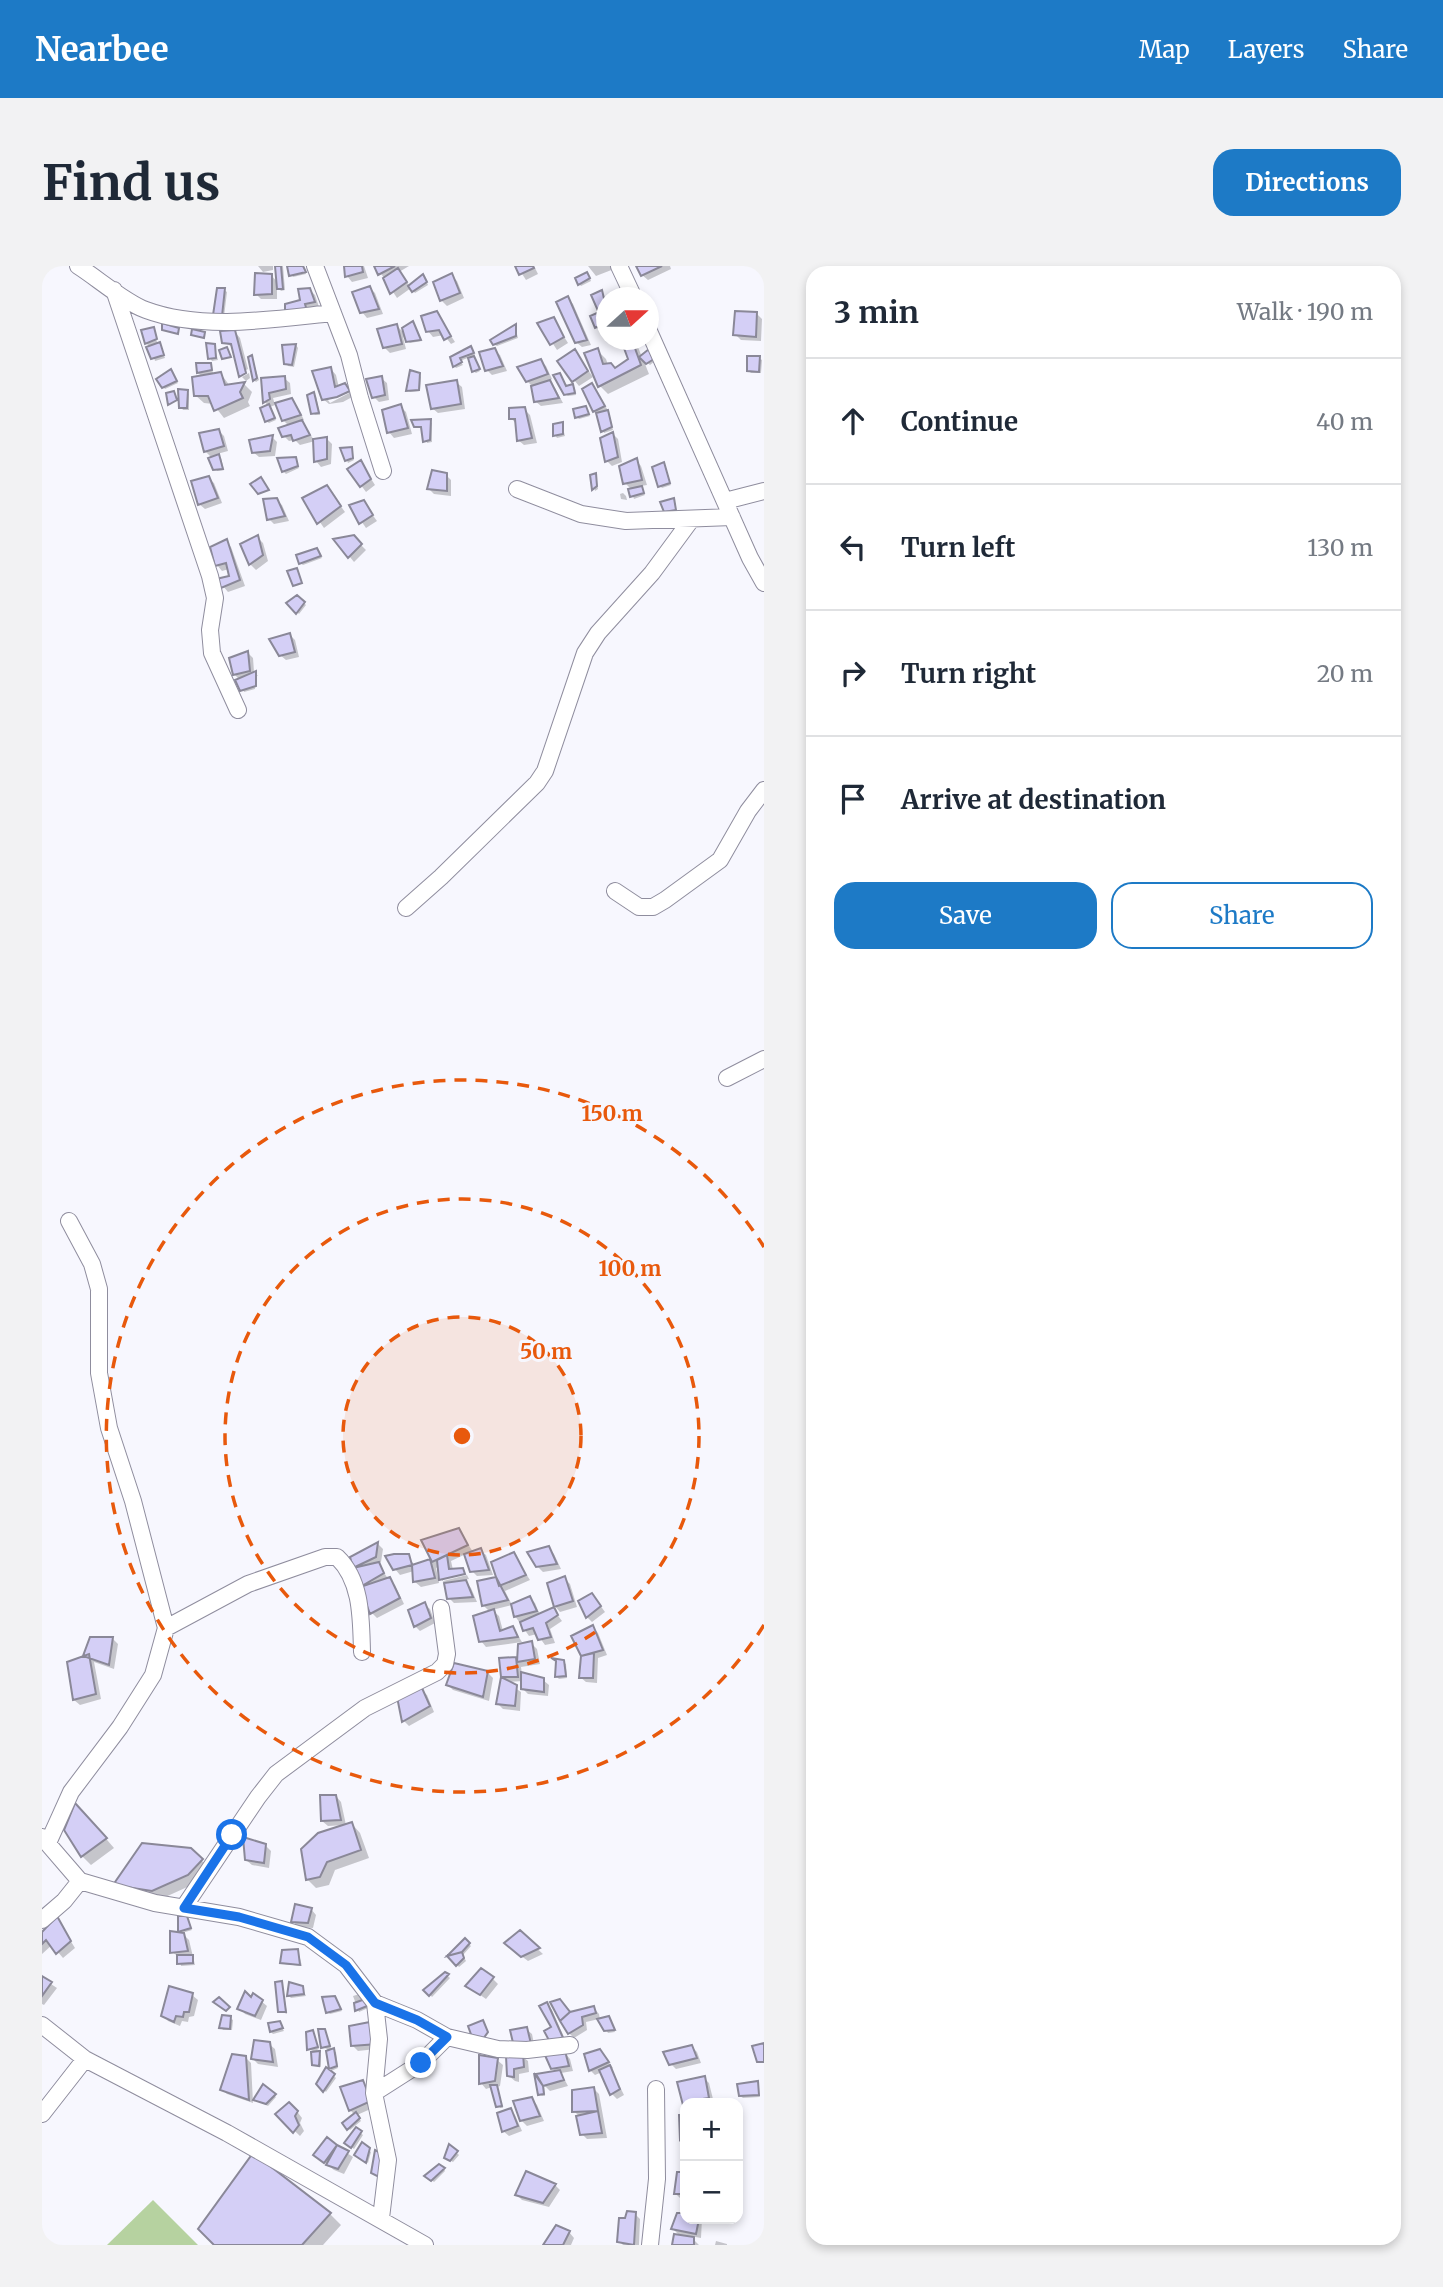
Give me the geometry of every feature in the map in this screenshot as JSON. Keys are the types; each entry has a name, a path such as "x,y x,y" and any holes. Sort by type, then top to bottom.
{"street":[{"path":"78,266 144,310 191,321 269,319 333,313"},
{"path":"315,266 349,355 383,471"},
{"path":"619,266 629,287"},
{"path":"114,290 211,576 215,598 210,630 212,653 238,710"},
{"path":"658,350 750,558 764,583"},
{"path":"517,489 580,514 626,521 732,517"},
{"path":"725,501 764,491"},
{"path":"405,908 441,877 537,783 545,771 586,653 598,633 652,572 691,520"},
{"path":"750,558 764,572"},
{"path":"615,891 639,906 653,907 665,900 720,860 748,811 764,790"},
{"path":"727,1078 764,1059"},
{"path":"69,1221 92,1264 99,1289 99,1373 109,1428 133,1501 166,1628 153,1675 120,1727 71,1792 45,1840 80,1881 155,1903 239,1917 308,1937 346,1965 375,2003 417,2020 447,2037 498,2049 527,2050 570,2045"},
{"path":"166,1628 248,1584 325,1557 337,1557 347,1567 360,1602 362,1652"},
{"path":"184,1908 276,1774 365,1708 437,1672 445,1664 447,1654 441,1608"},
{"path":"42,1920 64,1901 80,1881"},
{"path":"375,2003 379,2039 374,2093 388,2160 381,2218"},
{"path":"42,2025 85,2059 227,2133 425,2245"},
{"path":"374,2093 421,2063 447,2037"},
{"path":"42,2114 85,2059"},
{"path":"650,2245 657,2179 656,2089"}],"green space":[{"path":"153,2200 198,2245 107,2245"}],"building":[{"path":"275,266 281,266 283,289 277,289"},
{"path":"287,266 303,266 306,272 289,276"},
{"path":"344,266 362,266 363,272 345,277"},
{"path":"374,266 395,266 378,275"},
{"path":"515,266 533,266 534,268 519,275"},
{"path":"636,266 662,266 641,276"},
{"path":"398,268 407,282 390,294 383,278"},
{"path":"587,272 590,278 578,285 575,278"},
{"path":"255,273 272,274 272,294 254,295"},
{"path":"452,273 460,293 440,301 433,282"},
{"path":"423,274 427,282 412,292 408,286"},
{"path":"370,286 379,309 360,313 352,292"},
{"path":"217,288 225,288 222,316 213,315"},
{"path":"310,288 315,302 305,304 307,311 285,311 285,304 300,300 298,289"},
{"path":"596,293 596,306 591,295"},
{"path":"568,296 587,340 575,343 556,302"},
{"path":"437,311 451,336 444,340 439,330 426,332 421,316"},
{"path":"735,311 757,312 756,337 733,335"},
{"path":"596,313 596,328 595,328 590,316"},
{"path":"554,317 564,337 550,345 537,323"},
{"path":"413,321 421,340 406,342 402,328"},
{"path":"162,323 179,328 178,334 162,330"},
{"path":"397,324 402,344 383,348 377,329"},
{"path":"516,324 516,336 493,345 490,340"},
{"path":"154,327 157,339 145,344 141,330"},
{"path":"192,329 205,332 204,338 191,335"},
{"path":"235,330 246,373 239,377 231,344 222,343 220,331"},
{"path":"160,342 164,355 151,359 146,347"},
{"path":"206,343 215,344 216,358 208,359"},
{"path":"296,344 292,365 284,364 282,345"},
{"path":"471,346 474,353 460,358 462,362 453,367 450,357"},
{"path":"227,347 231,357 222,359 219,350"},
{"path":"495,348 503,366 485,371 479,352"},
{"path":"575,349 588,371 572,382 557,361"},
{"path":"596,349 603,364 611,363 615,368 628,359 625,350 636,350 641,365 598,387 584,353"},
{"path":"650,350 654,359 646,364 639,357"},
{"path":"252,355 257,378 253,381 248,357"},
{"path":"474,356 480,369 472,372 468,358"},
{"path":"747,356 760,356 759,372 747,371"},
{"path":"541,359 548,374 526,382 517,367"},
{"path":"196,363 211,363 212,370 197,373"},
{"path":"331,367 335,387 345,383 350,391 322,400 312,371"},
{"path":"171,369 177,381 162,388 156,379"},
{"path":"410,370 420,373 419,390 406,391"},
{"path":"221,372 225,385 245,382 240,392 243,398 214,411 208,396 194,396 192,377"},
{"path":"560,373 566,386 573,384 575,393 564,395 553,375"},
{"path":"285,376 286,389 269,393 270,399 263,403 261,378"},
{"path":"382,376 385,395 372,398 366,379"},
{"path":"457,380 461,404 431,409 426,385"},
{"path":"550,380 559,398 534,402 531,386"},
{"path":"592,383 605,406 593,412 582,389"},
{"path":"178,389 188,390 187,408 179,408"},
{"path":"174,391 177,400 168,405 166,393"},
{"path":"314,392 319,413 311,414 307,395"},
{"path":"292,398 301,415 282,421 275,403"},
{"path":"269,404 275,418 265,422 260,408"},
{"path":"401,404 408,428 387,433 382,410"},
{"path":"586,406 589,414 575,418 573,409"},
{"path":"525,407 532,438 517,441 515,419 509,419 509,408"},
{"path":"608,410 612,427 601,432 596,413"},
{"path":"431,419 430,440 423,442 421,427 414,427 411,420"},
{"path":"302,420 310,435 293,441 291,435 282,437 278,428"},
{"path":"563,422 563,434 553,436 553,424"},
{"path":"219,429 224,446 204,452 199,433"},
{"path":"613,432 618,457 605,462 600,438"},
{"path":"273,435 270,451 252,453 249,440"},
{"path":"327,437 327,459 314,462 313,439"},
{"path":"352,447 353,458 345,461 340,448"},
{"path":"219,454 223,469 213,470 208,458"},
{"path":"296,457 298,466 282,472 277,458"},
{"path":"637,458 642,480 623,484 619,466"},
{"path":"361,460 371,479 360,487 347,469"},
{"path":"664,462 670,483 658,487 652,467"},
{"path":"432,470 447,473 447,491 427,489"},
{"path":"596,473 597,486 592,490 590,475"},
{"path":"209,476 218,498 198,505 191,481"},
{"path":"261,477 269,490 258,494 250,484"},
{"path":"327,485 341,506 317,524 302,498"},
{"path":"642,486 644,493 630,497 628,489"},
{"path":"277,498 285,516 267,520 263,499"},
{"path":"674,498 676,510 664,512 660,502"},
{"path":"364,500 373,515 359,524 349,505"},
{"path":"258,535 263,555 249,565 240,544"},
{"path":"354,535 362,544 348,558 333,539"},
{"path":"227,539 240,580 221,588 216,579 229,576 226,563 215,566 210,547"},
{"path":"317,548 321,556 299,564 296,555"},
{"path":"297,568 302,583 293,586 287,571"},
{"path":"297,595 305,602 296,614 286,603"},
{"path":"290,633 295,652 279,656 269,639"},
{"path":"248,651 250,671 233,675 229,658"},
{"path":"256,671 256,686 240,691 235,680"},
{"path":"459,1528 468,1545 432,1562 421,1540"},
{"path":"378,1542 376,1557 353,1568 350,1557"},
{"path":"549,1546 557,1564 536,1567 527,1552"},
{"path":"481,1548 489,1570 470,1572 464,1554"},
{"path":"514,1552 526,1575 499,1586 491,1562"},
{"path":"409,1554 412,1565 393,1570 385,1556"},
{"path":"447,1555 449,1569 463,1568 465,1574 439,1580 437,1560"},
{"path":"430,1559 435,1578 413,1582 412,1565"},
{"path":"379,1562 384,1573 360,1587 353,1568"},
{"path":"565,1576 573,1601 554,1607 547,1583"},
{"path":"390,1577 400,1598 370,1614 360,1587"},
{"path":"496,1577 508,1600 482,1606 477,1581"},
{"path":"466,1580 473,1597 447,1599 444,1583"},
{"path":"592,1593 601,1606 586,1618 578,1601"},
{"path":"530,1596 537,1611 514,1617 511,1604"},
{"path":"425,1602 431,1618 414,1627 408,1610"},
{"path":"554,1607 558,1615 546,1623 551,1637 538,1640 533,1628 523,1631 520,1622"},
{"path":"494,1609 500,1631 513,1626 518,1637 479,1642 473,1616"},
{"path":"593,1625 603,1650 581,1656 571,1636"},
{"path":"90,1637 113,1637 109,1665 83,1656"},
{"path":"532,1641 535,1659 517,1662 518,1644"},
{"path":"594,1653 593,1678 579,1678 581,1656"},
{"path":"89,1654 96,1694 73,1700 67,1662"},
{"path":"516,1657 518,1677 501,1677 499,1658"},
{"path":"551,1658 564,1660 566,1676 555,1677 556,1661"},
{"path":"454,1663 488,1671 483,1697 446,1685"},
{"path":"521,1672 544,1678 544,1692 521,1689"},
{"path":"501,1677 517,1685 515,1706 496,1704"},
{"path":"422,1688 430,1706 402,1722 397,1697"},
{"path":"320,1795 336,1795 341,1820 321,1821"},
{"path":"75,1803 107,1838 81,1857 64,1830"},
{"path":"352,1822 361,1850 327,1862 320,1877 306,1880 301,1849 318,1833"},
{"path":"243,1837 266,1844 264,1863 245,1860"},
{"path":"142,1843 191,1848 203,1859 188,1875 152,1891 113,1885"},
{"path":"295,1904 312,1908 308,1923 291,1922"},
{"path":"57,1916 71,1941 56,1954 46,1940 42,1944 42,1932"},
{"path":"178,1916 187,1916 191,1928 178,1932"},
{"path":"520,1930 540,1948 521,1957 504,1943"},
{"path":"170,1931 184,1933 188,1951 170,1953"},
{"path":"465,1938 470,1943 462,1952 447,1956"},
{"path":"298,1949 300,1965 280,1963 282,1950"},
{"path":"462,1952 464,1958 456,1966 447,1956"},
{"path":"177,1955 193,1955 193,1963 177,1964"},
{"path":"481,1968 494,1977 480,1995 465,1986"},
{"path":"445,1972 449,1974 429,1996 423,1990"},
{"path":"42,1976 52,1982 42,1996"},
{"path":"282,1981 286,2012 278,2012 275,1982"},
{"path":"289,1982 303,1986 304,1994 287,1996"},
{"path":"169,1986 193,1993 189,2012 184,2012 183,2017 176,2016 174,2022 161,2016"},
{"path":"245,1991 251,1997 253,1993 263,2000 255,2016 237,2009"},
{"path":"335,1996 341,2009 326,2013 322,1997"},
{"path":"219,1997 230,2007 226,2011 213,2002"},
{"path":"368,1998 372,2004 355,2011 354,2003"},
{"path":"560,1999 570,2012 560,2021 550,2002"},
{"path":"547,2002 564,2040 552,2046 544,2031 551,2027 539,2006"},
{"path":"594,2006 596,2013 582,2017 583,2025 568,2034 560,2021 570,2012"},
{"path":"222,2015 231,2016 230,2029 219,2028"},
{"path":"609,2016 615,2030 604,2031 597,2019"},
{"path":"483,2020 488,2032 483,2039 473,2040 468,2026"},
{"path":"280,2021 283,2028 270,2032 268,2023"},
{"path":"375,2021 378,2044 351,2046 349,2026"},
{"path":"527,2027 531,2044 514,2047 510,2030"},
{"path":"318,2029 325,2029 330,2046 321,2048"},
{"path":"313,2030 318,2047 307,2050 306,2032"},
{"path":"254,2040 270,2042 273,2062 251,2059"},
{"path":"764,2043 764,2062 757,2062 752,2046"},
{"path":"692,2045 697,2058 669,2065 663,2052"},
{"path":"334,2048 337,2066 329,2069 326,2051"},
{"path":"600,2049 609,2062 589,2071 584,2054"},
{"path":"320,2051 319,2066 312,2065 311,2052"},
{"path":"565,2051 569,2066 551,2069 544,2053"},
{"path":"232,2054 246,2056 249,2100 220,2090"},
{"path":"523,2054 524,2067 514,2069 514,2077 507,2076 506,2056"},
{"path":"479,2055 498,2058 495,2081 479,2084"},
{"path":"610,2065 620,2089 610,2095 599,2070"},
{"path":"326,2067 335,2074 323,2092 316,2084"},
{"path":"560,2070 564,2080 543,2086 536,2074"},
{"path":"534,2073 543,2086 544,2094 538,2095"},
{"path":"705,2076 709,2098 681,2098 677,2082"},
{"path":"363,2080 371,2101 349,2111 340,2087"},
{"path":"758,2081 759,2095 739,2096 737,2084"},
{"path":"263,2084 276,2094 266,2104 253,2100"},
{"path":"490,2085 497,2085 502,2106 496,2107"},
{"path":"594,2087 598,2111 572,2112 572,2090"},
{"path":"532,2097 540,2116 520,2121 513,2101"},
{"path":"289,2102 298,2111 295,2116 299,2125 293,2133 275,2114"},
{"path":"511,2108 518,2126 502,2132 497,2113"},
{"path":"598,2111 602,2133 580,2135 576,2116"},
{"path":"356,2112 360,2118 347,2130 342,2123"},
{"path":"356,2127 362,2131 351,2148 344,2143"},
{"path":"327,2137 337,2145 324,2163 313,2155"},
{"path":"362,2142 370,2148 366,2163 354,2155"},
{"path":"449,2144 458,2151 450,2161 444,2158"},
{"path":"337,2145 349,2151 338,2169 326,2165"},
{"path":"375,2150 385,2155 383,2179 371,2173"},
{"path":"253,2153 331,2213 302,2245 214,2245 198,2229"},
{"path":"439,2164 445,2168 431,2181 424,2176"},
{"path":"526,2171 556,2184 543,2203 515,2195"},
{"path":"677,2172 680,2172 680,2194 674,2194"},
{"path":"627,2211 636,2212 634,2245 617,2242 619,2218 625,2218"},
{"path":"677,2213 680,2213 680,2224 698,2224 696,2234 671,2229"},
{"path":"556,2225 570,2231 563,2245 543,2245"},
{"path":"674,2234 694,2237 694,2245 672,2245"}],"route":[{"path":"232,1835 184,1908 239,1917 308,1937 346,1965 375,2003 417,2020 447,2037 421,2063"}]}
